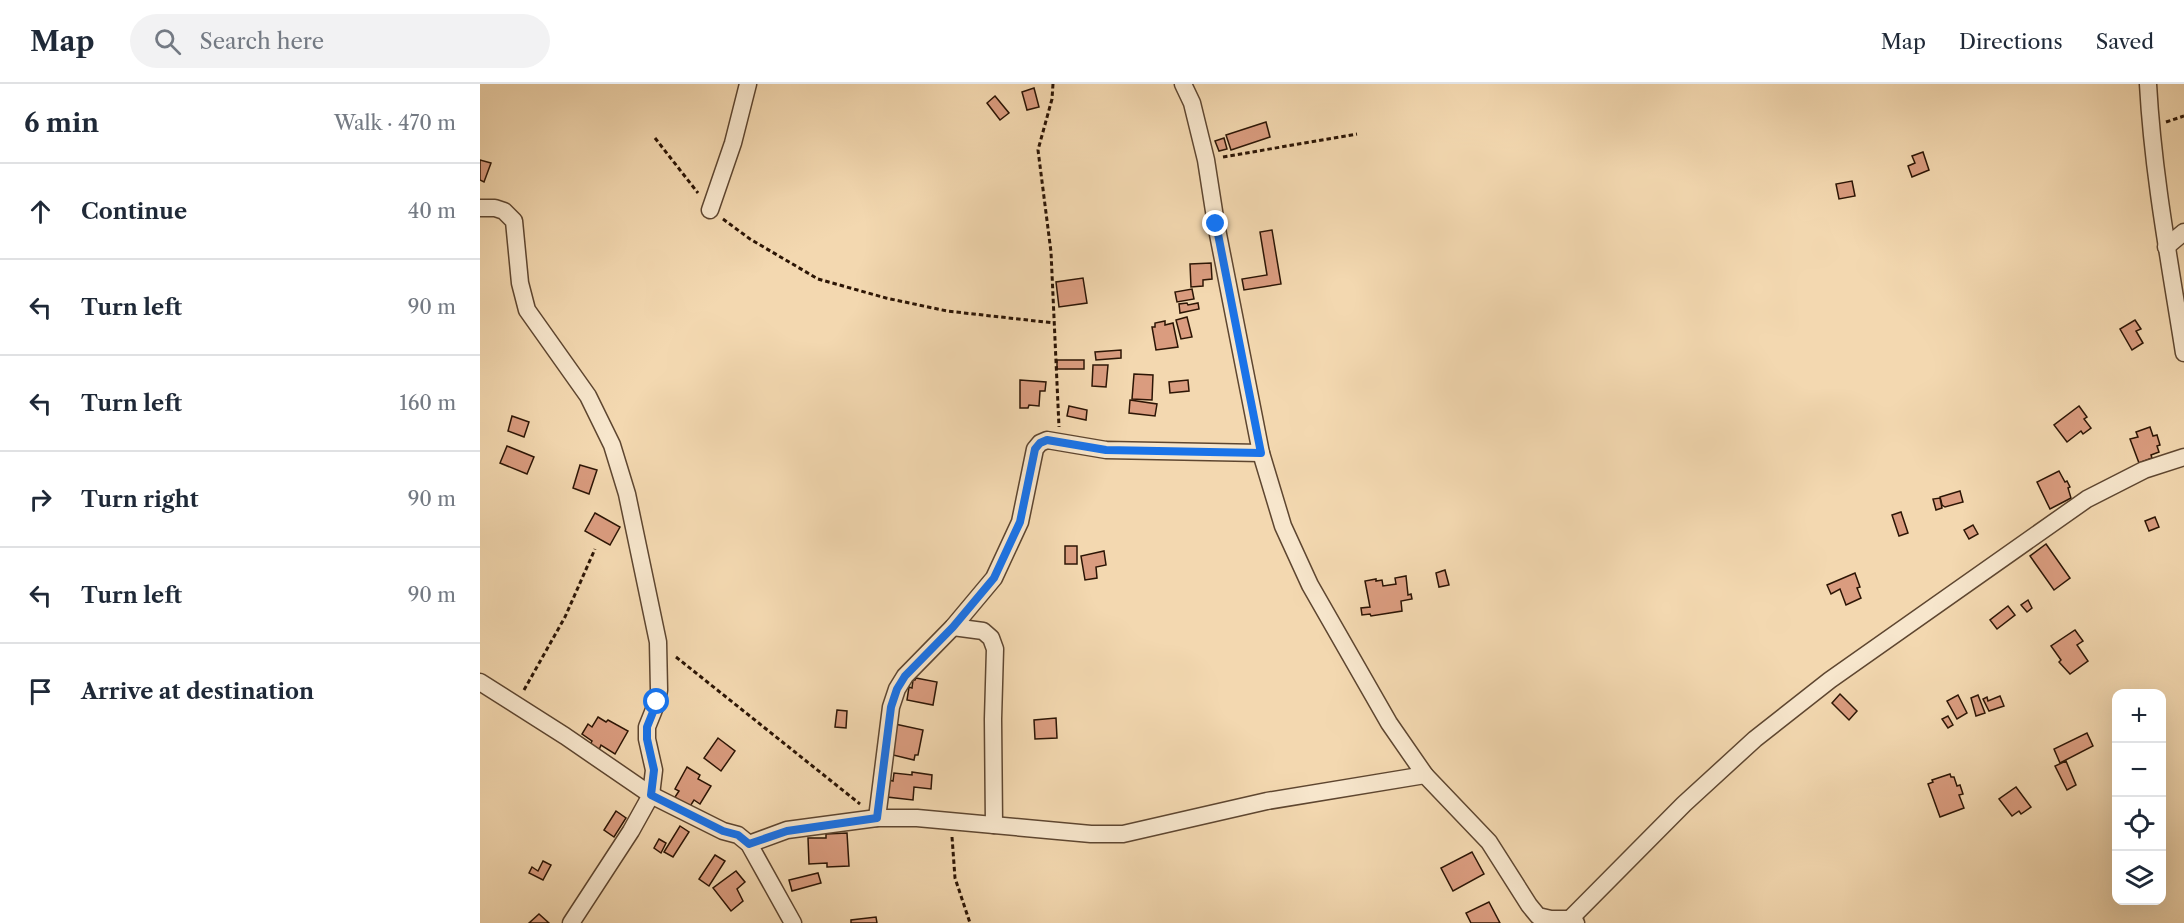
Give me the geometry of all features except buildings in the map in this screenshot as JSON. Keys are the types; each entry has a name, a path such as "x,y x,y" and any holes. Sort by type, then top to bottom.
{"street":[{"path":"711,210 733,143 748,84"},
{"path":"1184,84 1192,103 1206,160 1216,224 1261,453 1282,526 1310,585 1389,723 1425,775 1489,842 1536,920 1573,921 1684,804 1737,755 1830,680 2087,499 2144,470 2184,458"},
{"path":"2148,84 2150,127 2166,247 2184,352"},
{"path":"480,208 495,208 504,211 514,221 520,283 527,310 588,396 612,446 627,494 658,642 660,690 647,727 647,739 654,770 651,795 631,831 571,923"},
{"path":"2166,247 2184,232"},
{"path":"877,818 891,707 897,689 905,676 953,627 994,578 1020,522 1035,449 1040,443 1047,440 1060,441 1106,450 1261,453"},
{"path":"953,627 983,631 991,638 995,649 994,825"},
{"path":"480,682 651,795 714,827 738,835 749,844 793,923"},
{"path":"749,844 787,831 877,818 950,821 1091,834 1123,834 1267,801 1425,775"}],"path":[{"path":"1053,84 1052,99 1042,128 1038,150 1051,252 1060,441"},
{"path":"1206,160 1357,134"},
{"path":"655,138 711,210 750,239 818,279 886,298 947,311 1054,323"},
{"path":"516,705 566,617 595,549"},
{"path":"658,642 877,818"},
{"path":"950,821 956,878 969,923"}],"route":[{"path":"657,702 647,727 647,739 654,770 651,795 705,823 738,835 749,844 800,828 877,818 891,707 897,689 905,676 953,627 994,578 1020,522 1035,449 1040,443 1047,440 1060,441 1106,450 1261,453 1216,224"}]}
